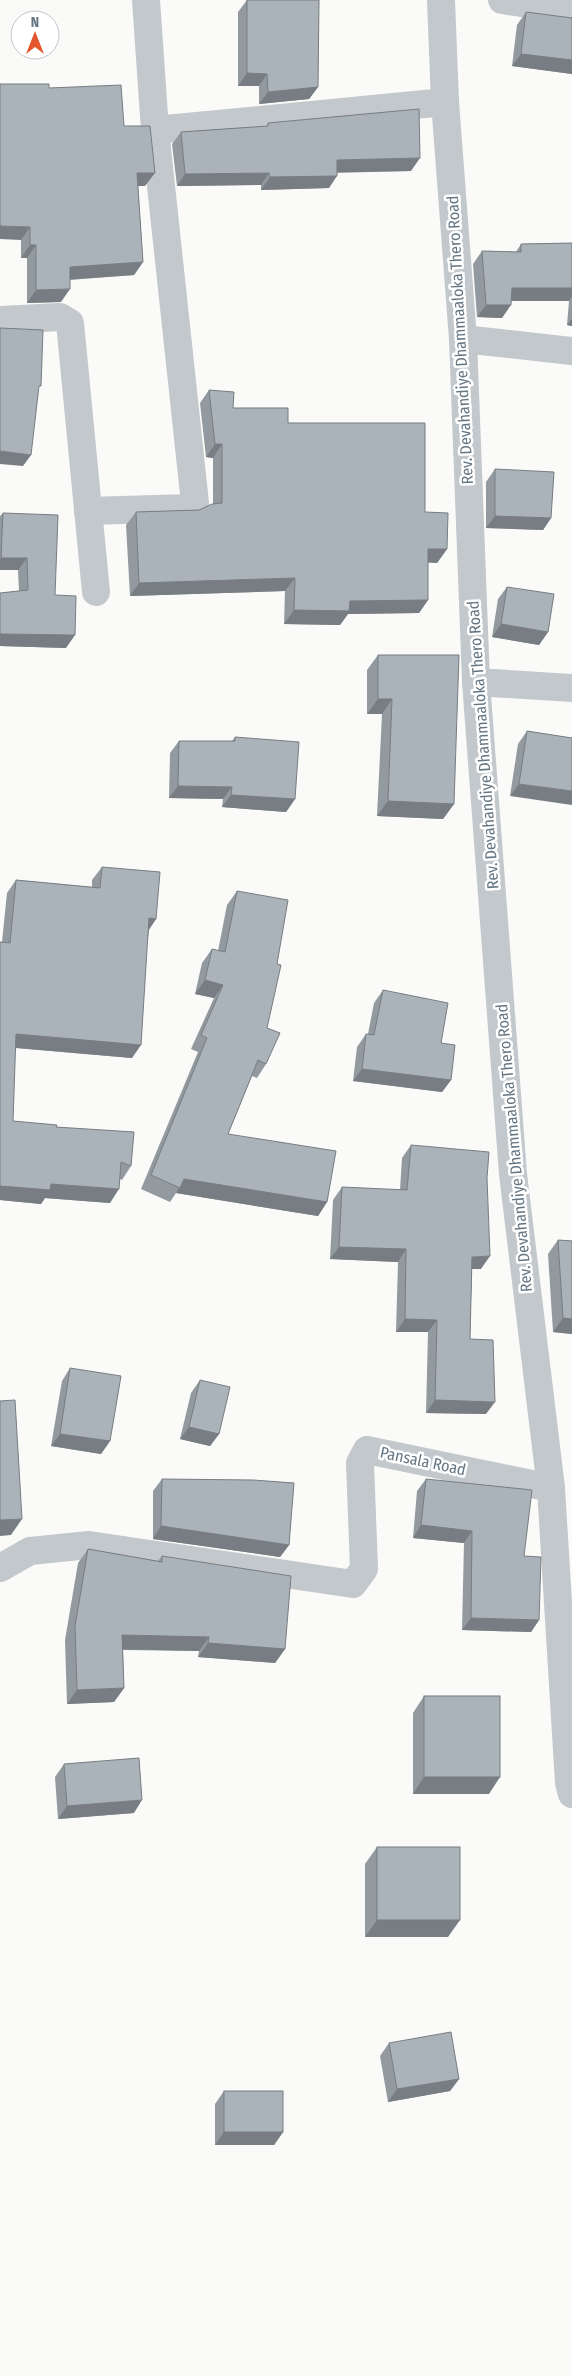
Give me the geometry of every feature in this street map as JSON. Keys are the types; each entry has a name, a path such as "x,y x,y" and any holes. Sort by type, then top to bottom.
{"street":[{"path":"88,511 190,508 195,503 155,130 146,0"},
{"name":"Rev. Devahandiye Dhammaaloka Thero Road","path":"441,0 445,102 463,339 476,682 513,1174 551,1488"},
{"path":"502,0 572,11"},
{"path":"155,130 445,102"},
{"path":"0,320 60,317 70,323 96,592"},
{"path":"463,339 572,351"},
{"path":"476,682 572,688"},
{"name":"Pansala Road","path":"0,1568 30,1552 89,1545 353,1584 364,1569 360,1463 367,1450 551,1488"},
{"path":"551,1488 566,1674 568,1784 572,1794"}],"building":[{"path":"247,0 319,0 318,87 268,92 267,74 247,73"},
{"path":"526,12 572,18 572,60 521,54"},
{"path":"0,84 49,84 49,88 121,85 124,126 150,126 155,173 137,173 143,262 70,267 70,289 36,290 36,245 30,245 30,227 0,226"},
{"path":"419,109 420,158 337,160 337,176 270,177 269,173 185,174 181,132 268,126 268,123"},
{"path":"572,243 572,288 512,288 511,305 486,305 482,251 521,252 521,244"},
{"path":"0,328 43,330 41,386 39,386 31,455 0,451"},
{"path":"209,390 234,392 233,408 288,408 288,423 425,423 425,512 448,513 447,549 428,549 428,600 350,601 349,611 294,610 295,578 139,583 136,512 199,510 212,504 222,503 222,444 215,444"},
{"path":"495,469 554,472 551,518 495,516"},
{"path":"3,513 58,515 55,595 76,596 75,635 0,634 0,593 28,590 27,558 1,558"},
{"path":"507,587 554,594 548,632 501,624"},
{"path":"378,655 459,655 454,804 388,801 392,699 378,699"},
{"path":"527,731 572,738 572,791 519,784"},
{"path":"235,737 299,742 295,799 231,795 232,787 178,786 179,741 235,741"},
{"path":"102,867 160,872 156,919 149,918 141,1045 16,1034 13,1121 57,1125 56,1127 134,1132 131,1166 121,1162 119,1189 51,1184 50,1190 0,1186 0,942 10,943 16,880 100,888"},
{"path":"237,891 288,900 277,964 281,965 267,1028 280,1033 266,1064 258,1060 228,1134 336,1151 327,1202 184,1179 180,1188 151,1175 207,1038 201,1035 223,985 205,980 212,949 225,952"},
{"path":"383,990 448,1003 441,1043 455,1045 451,1080 362,1069 366,1034 374,1035"},
{"path":"411,1145 489,1152 487,1178 490,1256 472,1257 470,1339 493,1340 495,1402 435,1400 437,1320 405,1319 406,1249 339,1247 342,1187 407,1190"},
{"path":"558,1240 572,1241 572,1319 563,1318"},
{"path":"70,1368 121,1376 110,1441 60,1434"},
{"path":"200,1380 230,1387 219,1434 189,1427"},
{"path":"15,1400 22,1519 0,1520 0,1401"},
{"path":"162,1479 253,1480 294,1483 289,1545 161,1526"},
{"path":"426,1479 532,1490 524,1556 541,1557 539,1620 471,1618 472,1531 421,1525"},
{"path":"88,1549 162,1562 162,1556 291,1576 285,1649 208,1643 209,1637 122,1635 124,1688 77,1690 75,1626"},
{"path":"424,1696 500,1696 500,1777 424,1777"},
{"path":"139,1758 142,1800 67,1806 64,1764"},
{"path":"377,1847 460,1847 460,1920 377,1920"},
{"path":"451,2032 459,2079 397,2089 389,2043"},
{"path":"224,2091 283,2091 283,2132 224,2132"}]}
